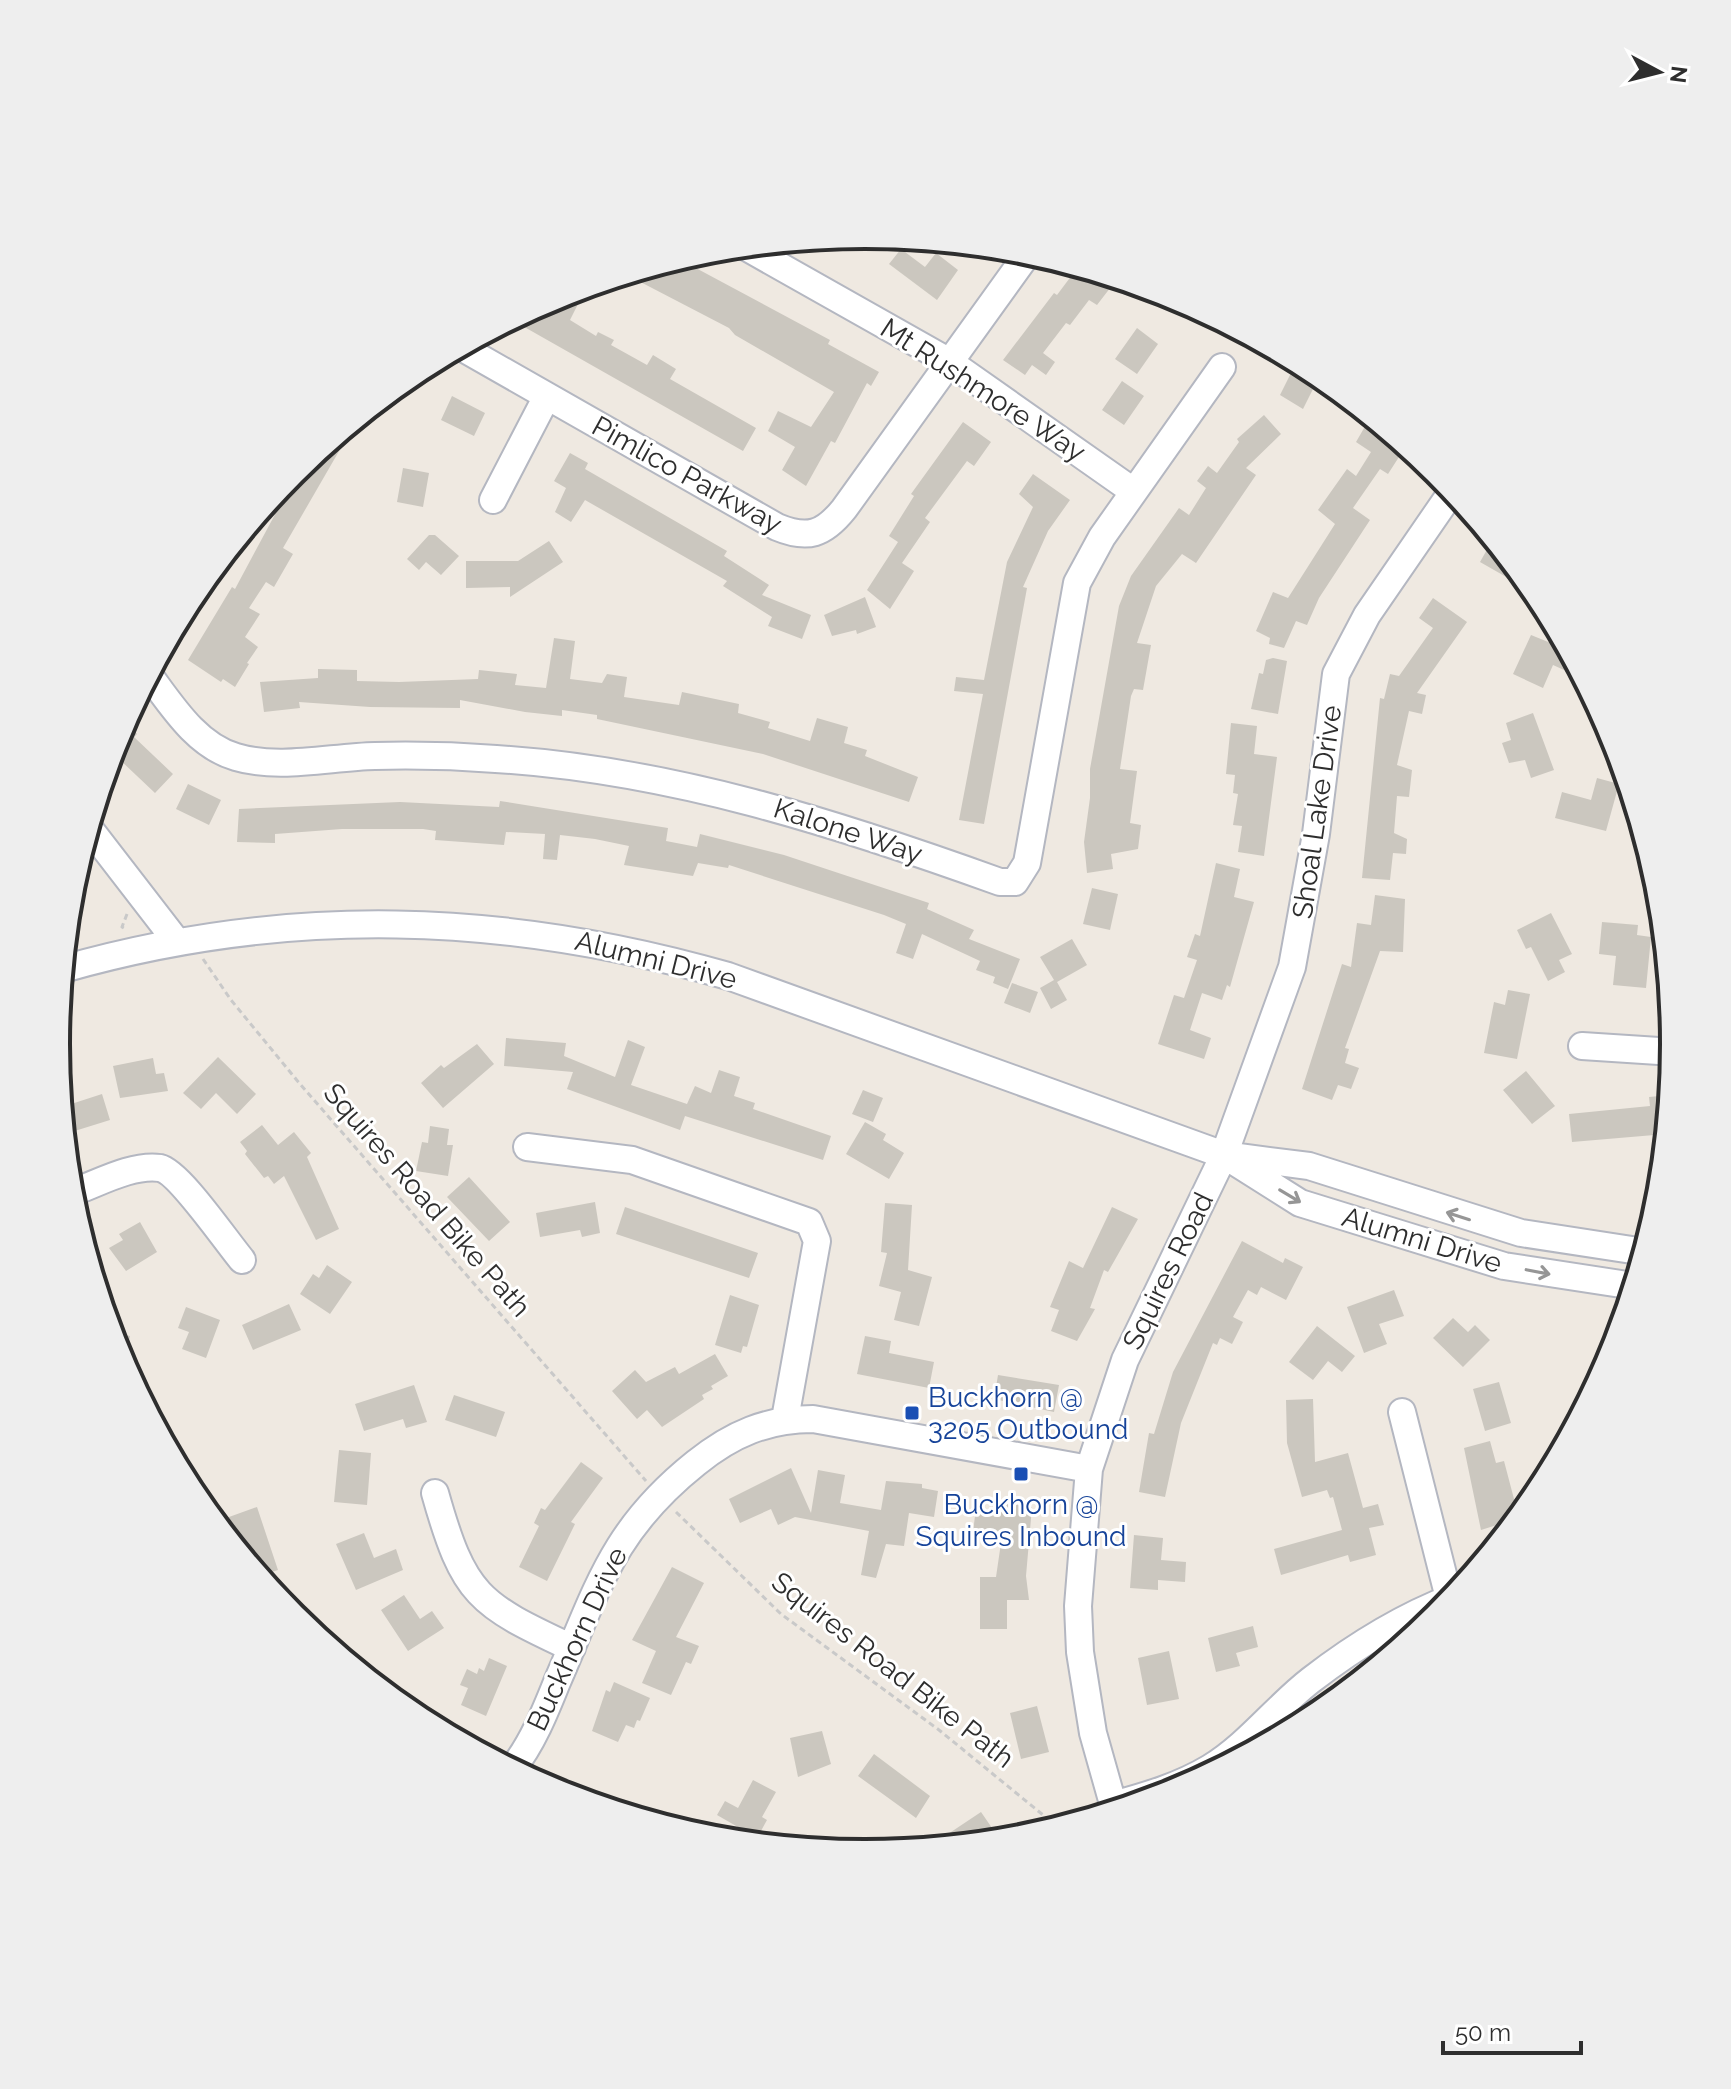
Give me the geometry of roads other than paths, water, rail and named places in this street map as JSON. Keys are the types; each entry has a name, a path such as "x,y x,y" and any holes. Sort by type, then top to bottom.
{"street":[{"name":"Mt Rushmore Way","path":"765,256 948,361 1133,491"},
{"name":"Pimlico Parkway","path":"473,354 777,527 805,536 826,528 844,509 1020,264"},
{"name":"Kalone Way","path":"157,684 195,732 215,748 235,757 283,762 449,756 624,774 791,811 1008,883 1021,878 1027,863 1077,583 1133,491 1222,367"},
{"path":"493,500 547,396"},
{"name":"Shoal Lake Drive","path":"1224,1155 1277,1015 1302,927 1336,674 1367,615 1446,501"},
{"path":"97,839 177,942"},
{"name":"Alumni Drive","path":"75,966 177,942 306,926 443,925 538,933 645,952 728,976 1224,1155 1300,1203 1504,1266 1624,1284"},
{"path":"1582,1046 1661,1051"},
{"path":"527,1147 632,1160 809,1222 817,1241 785,1419"},
{"name":"Alumni Drive","path":"1224,1155 1309,1166 1521,1233 1634,1250"},
{"name":"Squires Road","path":"1112,1801 1093,1733 1080,1652 1078,1606 1089,1469 1125,1360 1224,1155"},
{"path":"83,1188 127,1172 160,1168 180,1180 242,1260"},
{"path":"1402,1412 1448,1586"},
{"name":"Buckhorn Drive","path":"518,1760 542,1718 618,1546 659,1495 719,1444 748,1430 785,1419 838,1422 1089,1469"},
{"path":"435,1493 450,1545 480,1596 510,1619 572,1648"},
{"path":"1229,1752 1311,1680 1357,1646 1420,1614"}],"place":[{"name":"Buckhorn @ 3205 Outbound","path":"912,1413"},
{"name":"Buckhorn @ Squires Inbound","path":"1021,1474"}]}
